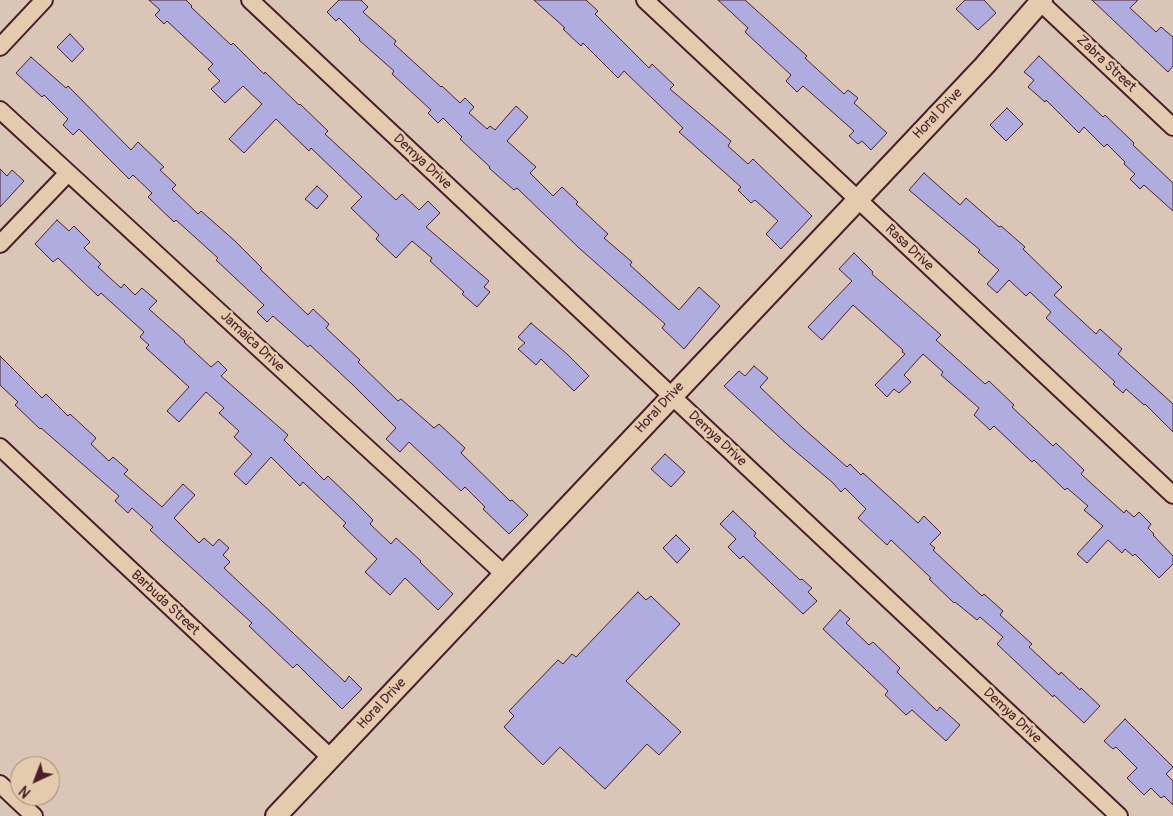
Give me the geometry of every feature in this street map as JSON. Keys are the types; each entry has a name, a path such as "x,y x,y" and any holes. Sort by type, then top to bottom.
{"street":[{"path":"0,47 44,0"},
{"name":"Demya Drive","path":"250,0 1119,816"},
{"name":"Rasa Drive","path":"645,0 1173,495"},
{"name":"Horal Drive","path":"276,816 985,65 1040,1"},
{"name":"Zabra Street","path":"1040,1 1173,128"},
{"name":"Jamaica Drive","path":"0,110 504,574"},
{"path":"0,244 68,173"},
{"name":"Barbuda Street","path":"0,447 331,758"},
{"path":"0,784 34,816"}],"building":[{"path":"149,0 186,0 231,45 233,43 264,74 265,72 300,104 328,131 325,134 396,200 402,194 419,210 428,201 440,213 426,227 489,281 484,287 490,292 477,307 462,294 464,292 430,261 432,258 412,241 396,258 376,239 379,235 351,208 362,197 311,148 309,151 276,119 244,153 229,139 262,104 243,86 225,103 211,89 220,81 208,69 213,64 167,21 164,24 155,15 160,10"},
{"path":"339,0 361,0 368,7 363,12 396,41 394,44 460,103 465,98 474,107 469,113 487,129 490,126 495,130 516,106 528,117 507,141 536,167 530,173 553,196 562,187 578,202 576,204 608,234 604,238 632,262 630,265 679,310 699,287 720,306 684,349 662,328 665,324 579,248 517,188 514,190 489,168 460,139 462,137 443,118 438,123 428,113 431,110 392,74 394,71 359,40 339,18 336,21 327,12"},
{"path":"534,0 586,0 598,11 595,14 649,68 652,64 674,85 670,89 731,141 728,146 748,164 753,159 812,216 781,249 766,234 778,221 755,200 751,203 738,190 741,187 679,132 683,128 624,71 618,78 583,43 581,46 563,29 565,28"},
{"path":"718,0 745,0 807,56 805,58 844,94 848,90 858,98 854,103 887,133 871,150 862,141 858,144 849,136 854,131 803,86 797,92 786,81 791,75 745,32 748,28"},
{"path":"965,0 984,0 996,13 978,30 956,9"},
{"path":"1092,0 1138,0 1130,8 1156,32 1161,27 1173,37 1173,66 1168,72"},
{"path":"70,34 84,49 72,62 57,47"},
{"path":"1039,56 1103,117 1105,115 1173,183 1173,211 1144,185 1140,189 1130,179 1135,174 1107,144 1104,147 1084,127 1079,133 1046,100 1045,102 1028,87 1034,80 1024,72"},
{"path":"31,57 66,88 68,86 131,150 138,142 164,167 160,170 176,185 172,189 198,214 201,211 235,241 262,268 260,269 308,315 313,309 329,324 326,328 360,360 358,362 398,401 401,399 434,428 439,424 465,448 461,453 510,501 512,500 528,515 509,534 483,509 485,507 465,487 461,491 409,442 400,452 386,439 396,428 352,384 310,345 308,347 273,316 267,322 257,312 264,305 216,260 218,258 176,220 174,222 148,197 152,193 133,175 129,179 79,129 73,135 63,125 68,119 44,95 42,97 16,73"},
{"path":"1007,108 1023,124 1006,141 990,125"},
{"path":"0,169 7,176 12,170 24,181 0,207"},
{"path":"924,173 960,205 966,198 1025,247 1023,249 1062,287 1054,295 1096,334 1100,329 1122,349 1118,354 1173,404 1173,432 1145,404 1126,389 1123,393 1113,384 1115,382 1046,318 1051,312 1030,292 1026,296 1009,280 997,293 987,284 999,270 978,252 980,250 909,190"},
{"path":"317,186 328,196 317,209 305,199"},
{"path":"57,220 69,231 74,226 90,242 84,248 101,264 98,267 121,288 124,284 135,295 142,288 157,301 149,309 211,367 218,361 227,370 221,376 288,435 284,440 324,480 328,476 373,520 370,524 391,544 396,538 421,561 453,594 438,610 405,578 390,595 365,572 377,559 343,526 346,523 303,482 300,486 271,457 246,485 234,474 252,454 234,437 239,431 219,413 224,408 206,392 179,422 167,411 189,387 146,348 149,345 140,337 144,332 101,293 98,296 58,258 53,262 35,244"},
{"path":"854,253 873,272 872,274 941,335 936,340 985,384 989,381 1014,405 1012,407 1053,446 1056,443 1084,470 1081,474 1124,513 1126,510 1134,517 1139,512 1151,524 1148,528 1173,556 1173,564 1159,578 1135,554 1133,556 1125,549 1122,553 1108,540 1087,563 1077,554 1103,526 1084,510 1088,506 1067,488 1065,490 1034,460 1032,462 994,426 990,430 974,415 979,408 941,375 943,372 923,354 904,375 911,382 899,393 894,389 887,397 875,385 905,354 902,352 903,350 853,305 822,340 808,327 852,281 839,269"},
{"path":"531,323 589,376 574,391 541,359 536,365 518,349 525,343 518,337"},
{"path":"0,356 42,398 46,394 68,416 70,414 96,438 91,444 109,461 113,457 128,470 124,474 162,507 183,484 195,495 174,518 199,543 204,538 213,546 219,539 229,548 223,555 230,562 224,568 345,682 349,676 362,689 342,709 297,664 293,668 249,626 252,623 150,530 153,527 132,508 128,513 115,501 119,496 40,429 15,405 18,402 0,385"},
{"path":"754,366 768,378 760,387 803,428 847,467 850,464 861,475 863,473 918,523 924,516 941,533 930,544 935,548 933,550 982,596 984,594 1003,611 1000,615 1032,644 1029,647 1059,675 1061,672 1100,706 1084,723 1054,695 1053,697 997,644 1003,637 980,617 977,620 954,603 891,540 887,545 858,518 866,509 845,488 841,492 724,386 739,371 745,376"},
{"path":"665,454 685,472 671,487 651,469"},
{"path":"733,511 756,533 754,536 800,580 802,579 812,588 808,592 817,601 803,614 743,556 740,559 728,547 736,539 720,524"},
{"path":"676,535 690,549 677,563 663,548"},
{"path":"638,592 646,600 651,596 680,624 626,681 681,732 659,755 647,744 605,789 560,747 543,765 504,727 514,716 509,711 558,660 563,664 572,654 576,657"},
{"path":"840,610 850,619 846,623 869,645 873,642 900,668 897,672 937,711 940,707 960,725 946,741 912,710 906,715 885,695 888,691 823,629"},
{"path":"1125,719 1173,767 1166,774 1173,781 1173,805 1164,796 1161,798 1151,788 1144,795 1127,778 1137,768 1116,747 1113,749 1104,741"}]}
